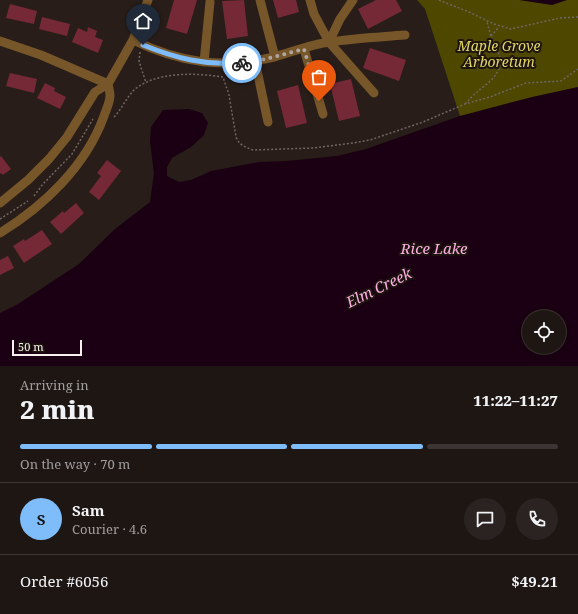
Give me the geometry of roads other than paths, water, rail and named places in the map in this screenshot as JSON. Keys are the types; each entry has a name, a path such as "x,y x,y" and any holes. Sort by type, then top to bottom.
{"street":[{"path":"0,203 28,180 50,159 67,137 95,92 108,84 133,40 148,0"},
{"path":"260,0 275,56"},
{"path":"310,0 314,14 329,42 374,93"},
{"path":"329,42 340,19 353,0"},
{"path":"204,62 210,2"},
{"path":"133,40 176,58 233,64 255,61 329,42 405,34"},
{"path":"0,41 41,55 108,84"},
{"path":"304,49 323,114"},
{"path":"255,61 268,122"},
{"path":"0,233 37,206 73,171 89,148 97,133 110,97 108,84"}],"water":[{"path":"519,0 567,0 552,5"},
{"name":"Rice Lake","path":"578,87 578,366 0,366 0,313 18,304 79,264 115,229 150,202 154,173 150,142 151,127 163,110 189,109 202,113 208,123 204,135 191,147 172,158 167,167 167,176 179,182 191,180 211,171 259,162 337,156 366,149 460,116 532,97"}],"park label":[{"name":"Maple Grove Arboretum","path":"499,54"}],"water label":[{"name":"Elm Creek","path":"379,288"}]}
